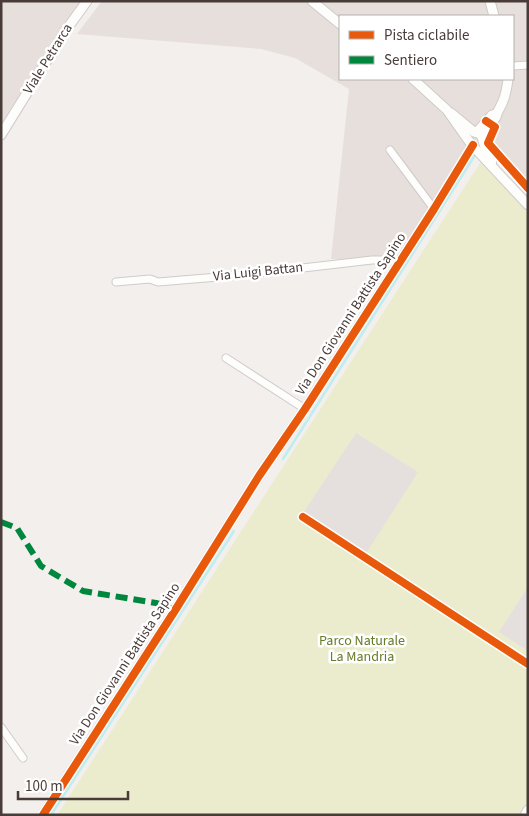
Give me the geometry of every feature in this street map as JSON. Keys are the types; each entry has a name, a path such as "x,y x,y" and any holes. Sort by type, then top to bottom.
{"street":[{"name":"Viale Petrarca","path":"1,135 66,30 87,1"},
{"path":"312,1 339,23"},
{"path":"490,1 494,15"},
{"path":"514,66 528,65"},
{"path":"414,80 447,110 479,135 495,168 528,205"},
{"path":"471,143 480,144 479,135 492,115 496,114 506,92 508,80"},
{"path":"447,110 471,143 491,166 495,168"},
{"name":"Viale Petrarca","path":"1,130 11,118"},
{"name":"Via Don Giovanni Battista Sapino","path":"43,815 261,473 304,410 432,211 471,143"},
{"path":"390,150 432,211"},
{"name":"Via Luigi Battan","path":"116,282 150,280 158,282 242,275 372,260 400,260"},
{"path":"226,358 304,410"},
{"name":"Via Don Giovanni Battista Sapino","path":"228,527 274,463 292,428"},
{"path":"1,727 23,758"},
{"path":"525,815 528,810"}],"shaded area":[{"path":"1,1 91,1 1,143"},
{"path":"102,1 528,1 528,182 486,137 406,259 331,259 349,89 295,58 261,49 77,34"},
{"path":"356,433 418,472 365,555 302,515"},
{"path":"528,587 528,651 499,632"}],"green space":[{"name":"Parco Naturale La Mandria","path":"482,160 528,212 528,815 57,815"}],"waterway":[{"path":"283,459 475,155"},
{"path":"51,815 234,531"}],"marked path":[{"path":"1,522 17,528 41,566 83,591 156,603 168,606 174,612"}],"cycle path":[{"path":"486,121 495,127 488,143 528,188"},
{"path":"43,815 259,476 305,409 434,209 473,145"},
{"path":"303,517 528,664"}]}
